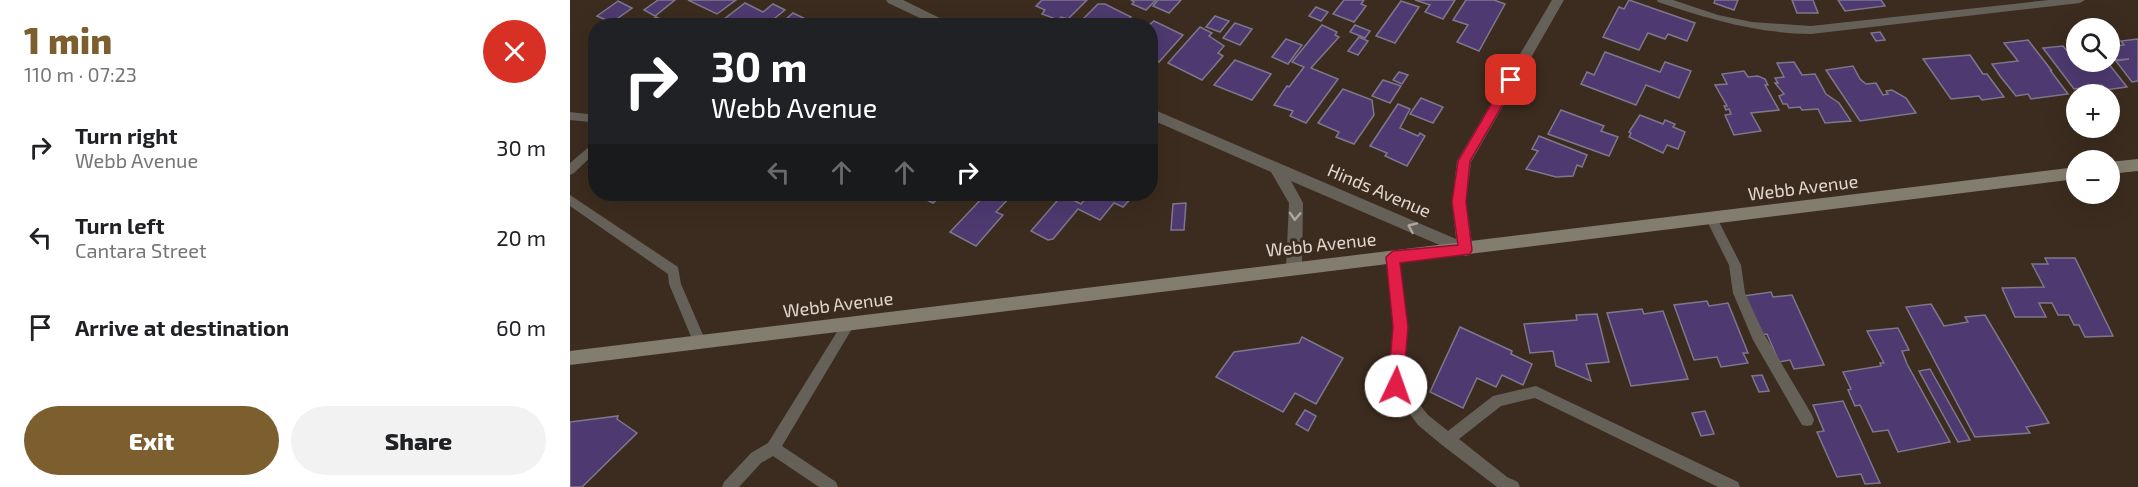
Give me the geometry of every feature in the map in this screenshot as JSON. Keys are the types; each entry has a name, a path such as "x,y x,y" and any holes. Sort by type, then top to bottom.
{"street":[{"path":"892,0 932,18"},
{"path":"1465,250 1459,202 1464,161 1558,0"},
{"name":"Hinds Avenue","path":"1158,117 1465,250"},
{"path":"2120,167 2138,165"},
{"path":"1277,169 1296,203 1294,267"},
{"name":"Webb Avenue","path":"570,358 1294,267 1465,250 2066,174"}],"lane":[{"path":"1662,0 1741,26 1773,31 1811,30 2080,0"},
{"path":"570,116 588,118"},
{"path":"570,170 588,153"},
{"path":"570,200 674,271 675,284 700,342"},
{"path":"1712,219 1735,265 1739,293 1758,336 1807,420"},
{"path":"1393,257 1400,327 1396,386 1423,420 1513,487"},
{"path":"729,487 756,458 773,448 849,323"},
{"path":"1447,440 1498,400 1536,392 1733,487"},
{"path":"773,448 831,487"}],"building":[{"path":"658,0 675,0 655,16 644,10"},
{"path":"688,0 736,0 717,14"},
{"path":"1042,0 1087,0 1069,18 1053,18 1042,14 1045,10 1036,6"},
{"path":"1131,0 1156,0 1146,10 1132,4 1134,2"},
{"path":"1158,0 1181,0 1169,13 1153,6"},
{"path":"1344,0 1364,0 1361,4 1366,6 1354,22 1333,14"},
{"path":"1415,0 1455,0 1443,19 1425,12 1430,5"},
{"path":"1466,0 1494,0 1505,4 1479,51 1457,42 1468,25 1453,20"},
{"path":"1629,0 1695,23 1687,41 1668,34 1665,39 1648,33 1639,50 1603,37 1619,7 1624,9"},
{"path":"1715,0 1738,0 1734,10 1714,3"},
{"path":"1792,0 1813,0 1818,13 1797,13"},
{"path":"1838,0 1881,0 1885,6 1845,11"},
{"path":"618,1 632,8 618,18 597,16"},
{"path":"1401,1 1419,7 1395,43 1376,36"},
{"path":"745,3 763,12 773,4 785,10 775,18 726,18"},
{"path":"1098,4 1105,4 1131,17 1130,18 1084,18"},
{"path":"1316,7 1328,12 1321,21 1309,16"},
{"path":"793,13 803,18 787,18"},
{"path":"1215,16 1229,21 1220,32 1206,27"},
{"path":"1158,23 1183,35 1158,62"},
{"path":"1235,23 1252,29 1240,45 1223,38"},
{"path":"1322,25 1337,32 1335,35 1339,37 1311,68 1338,79 1306,123 1290,116 1293,111 1274,105 1304,67 1292,62"},
{"path":"1355,25 1370,31 1365,38 1350,32"},
{"path":"1200,27 1212,33 1209,36 1224,46 1218,53 1223,56 1202,80 1168,63"},
{"path":"1880,32 1885,40 1876,41 1871,33"},
{"path":"1359,37 1368,41 1358,55 1348,51"},
{"path":"1286,39 1302,45 1288,64 1272,57"},
{"path":"2138,39 2138,81 2132,82 2120,66 2120,60 2129,59 2120,60 2120,46 2124,45 2121,41"},
{"path":"2028,40 2052,71 2050,70 2066,94 2031,99 2028,94 2016,96 1992,64 2018,61 2004,43"},
{"path":"2063,46 2066,49 2066,72 2115,72 2127,87 2120,88 2120,84 2070,84 2043,48"},
{"path":"1605,52 1660,72 1665,62 1691,71 1679,98 1646,85 1636,105 1581,84 1587,72 1594,75"},
{"path":"1970,55 1983,74 1987,74 2004,97 1982,100 1979,96 1951,99 1923,59"},
{"path":"1235,60 1271,74 1252,100 1214,85"},
{"path":"1794,62 1802,75 1815,74 1826,94 1839,103 1851,121 1825,123 1818,109 1802,110 1800,107 1789,108 1787,104 1783,104 1779,96 1784,94 1775,83 1778,83 1775,78 1784,77 1777,63"},
{"path":"1853,66 1860,79 1866,84 1876,83 1883,95 1888,94 1886,91 1892,90 1906,98 1916,113 1860,121 1826,70"},
{"path":"1744,71 1748,77 1758,76 1765,79 1768,85 1765,85 1779,110 1751,113 1761,131 1734,135 1725,115 1731,114 1729,109 1726,110 1724,106 1727,106 1715,85 1727,84 1722,74"},
{"path":"1399,72 1408,75 1402,84 1393,80"},
{"path":"1383,80 1401,86 1390,103 1372,96"},
{"path":"1343,89 1372,100 1374,115 1354,144 1336,137 1339,132 1318,123"},
{"path":"1421,98 1443,107 1433,123 1410,114"},
{"path":"1398,104 1410,109 1400,128 1418,136 1420,133 1425,136 1407,166 1385,156 1387,153 1370,146"},
{"path":"1561,110 1604,126 1601,131 1618,137 1609,156 1548,134"},
{"path":"1640,115 1663,124 1665,120 1675,124 1673,127 1685,132 1678,149 1667,145 1663,153 1629,137 1631,133 1629,132"},
{"path":"1539,136 1587,155 1582,167 1577,165 1573,176 1556,177 1526,169 1538,151 1532,149"},
{"path":"979,201 1006,201 996,212 1003,215 976,246 950,232"},
{"path":"1057,201 1075,201 1081,204 1084,201 1129,201 1123,207 1114,203 1100,220 1078,209 1053,239 1048,240 1031,231"},
{"path":"1186,203 1184,230 1171,230 1173,204"},
{"path":"2045,258 2075,258 2113,336 2085,337 2079,325 2074,325 2069,315 2058,315 2052,303 2039,303 2046,317 2015,317 2002,288 2044,287 2032,264 2048,264"},
{"path":"1771,292 1773,297 1792,295 1824,365 1794,369 1790,360 1779,362 1767,334 1760,335 1743,296"},
{"path":"1707,301 1709,306 1728,303 1748,353 1743,353 1748,363 1721,367 1717,357 1694,360 1674,305"},
{"path":"1931,304 1944,326 1968,322 1965,317 1985,315 2049,423 2026,427 2030,433 1975,437 1906,307"},
{"path":"1642,309 1644,314 1663,311 1688,379 1631,386 1607,313"},
{"path":"1597,314 1609,362 1586,364 1591,381 1556,366 1553,351 1530,353 1524,324 1577,320 1576,315"},
{"path":"1460,327 1512,351 1511,354 1532,364 1523,385 1502,375 1496,387 1477,378 1463,408 1430,392"},
{"path":"1898,328 1909,350 1902,351 1907,364 1950,442 1898,452 1888,430 1873,432 1860,405 1855,406 1848,390 1851,389 1843,372 1881,366 1880,363 1884,363 1867,331"},
{"path":"1302,337 1343,358 1316,404 1295,393 1283,412 1216,377 1234,352 1299,343"},
{"path":"1930,369 1970,440 1958,442 1919,371"},
{"path":"1762,375 1769,391 1759,392 1752,376"},
{"path":"1843,401 1880,483 1865,484 1861,474 1837,477 1817,432 1824,431 1813,405"},
{"path":"1305,410 1316,416 1308,431 1296,424"},
{"path":"1705,411 1714,434 1701,436 1692,413"},
{"path":"618,416 617,419 637,433 582,487 570,487 570,422"}],"route":[{"path":"1396,386 1400,327 1393,257 1465,250 1459,202 1464,161 1511,80"}]}
